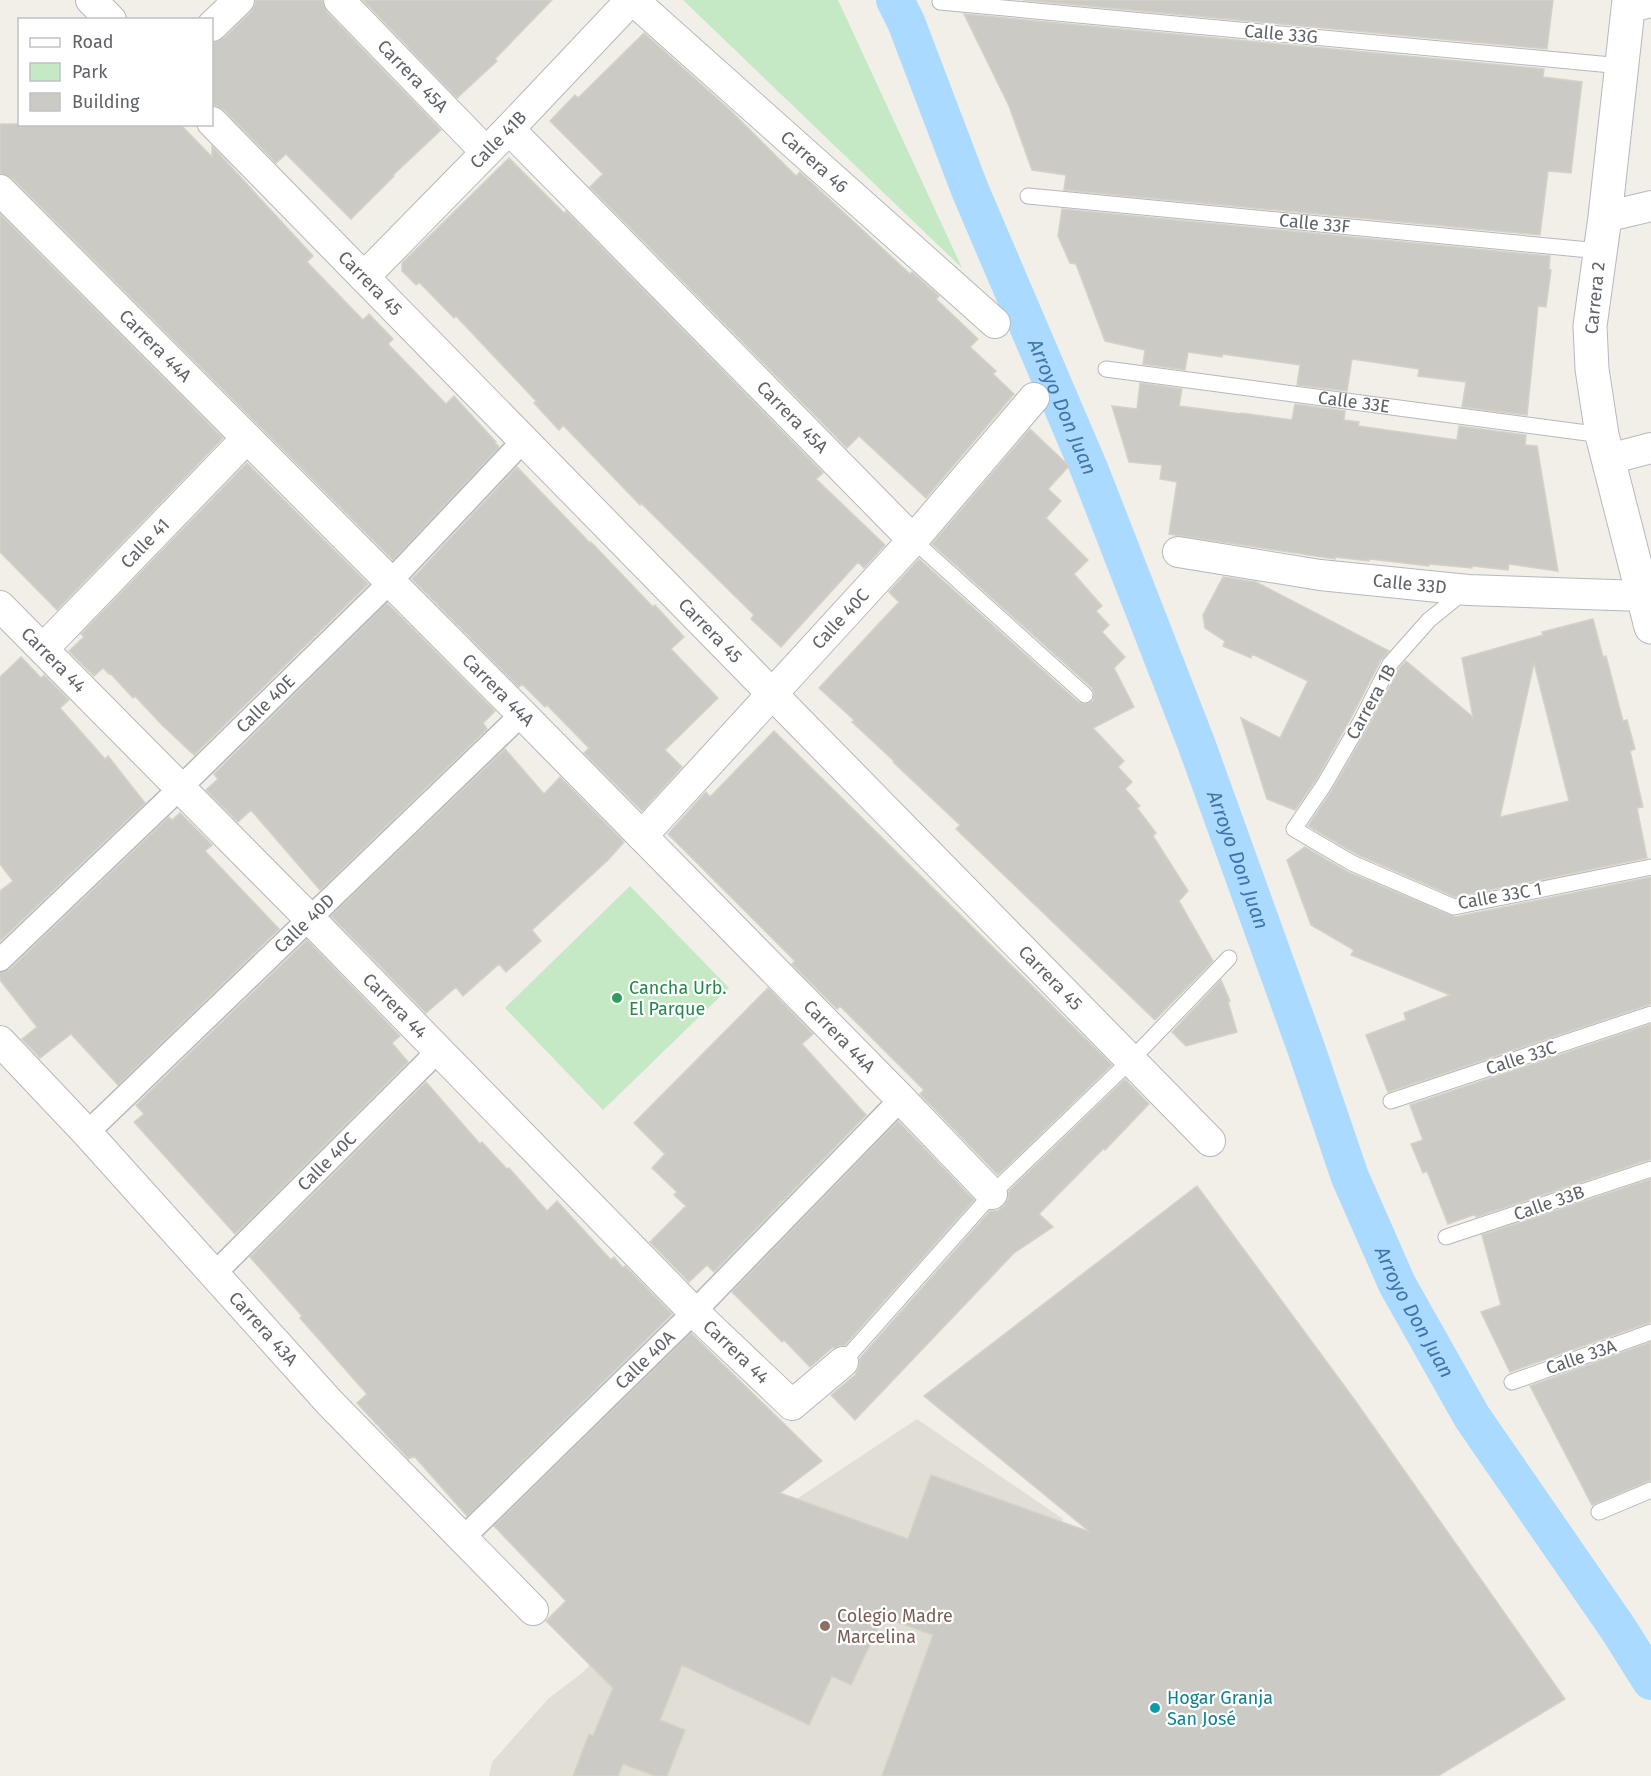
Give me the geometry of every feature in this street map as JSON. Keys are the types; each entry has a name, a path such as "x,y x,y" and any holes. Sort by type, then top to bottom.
{"street":[{"path":"92,0 109,18"},
{"path":"213,25 239,0"},
{"name":"Carrera 45A","path":"339,0 486,152"},
{"name":"Calle 41B","path":"364,277 632,0"},
{"name":"Carrera 46","path":"632,0 995,323"},
{"name":"Carrera 2","path":"1636,3 1622,66 1590,326 1592,369 1606,447 1647,611"},
{"name":"Carrera 45","path":"213,123 1210,1142"},
{"name":"Carrera 45A","path":"509,129 913,540"},
{"name":"Carrera 44A","path":"0,190 522,714 992,1194"},
{"path":"1605,217 1651,206"},
{"name":"Calle 40C","path":"642,836 913,540 1034,398"},
{"name":"Calle 41","path":"43,649 247,438"},
{"name":"Calle 40E","path":"0,960 390,582 524,440"},
{"name":"Calle 33E","path":"1606,447 1651,448"},
{"name":"Calle 33D","path":"1178,552 1320,575 1647,611"},
{"name":"Carrera 44","path":"0,606 694,1312 792,1405 843,1362"},
{"name":"Calle 40D","path":"87,1133 522,714"},
{"name":"Carrera 43A","path":"0,1041 215,1273 330,1403 533,1610"},
{"name":"Calle 40C","path":"215,1273 438,1052"},
{"name":"Calle 40A","path":"462,1539 694,1312 901,1099"}],"lane":[{"name":"Calle 33G","path":"940,2 1622,66"},
{"name":"Calle 33F","path":"1028,196 1600,251"},
{"name":"Calle 33E","path":"1106,369 1606,447"},
{"name":"Carrera 45A","path":"913,540 1085,695"},
{"name":"Carrera 1B","path":"1294,829 1330,775 1390,664 1429,620 1468,590"},
{"name":"Calle 33C 1","path":"1294,829 1352,863 1454,907 1651,867"},
{"path":"843,1362 992,1194 1131,1060 1229,958"},
{"name":"Calle 33C","path":"1392,1101 1651,1014"},
{"name":"Calle 33B","path":"1446,1237 1651,1169"},
{"name":"Calle 33A","path":"1512,1382 1651,1332"},
{"path":"1599,1512 1651,1490"}],"shaded area":[{"name":"Colegio Madre Marcelina","path":"917,1419 1063,1519 963,1776 489,1776 492,1762 548,1699 582,1673 675,1580"}],"green space":[{"path":"683,0 838,0 962,268"},
{"name":"Cancha Urb. El Parque","path":"630,886 729,988 603,1110 505,1008"}],"building":[{"path":"256,0 322,0 327,12 441,130 351,219 286,154 276,163 224,110 213,105 213,43 224,38 251,12"},
{"path":"363,0 552,0 495,59 497,61 457,98"},
{"path":"1023,0 1553,0 1547,49"},
{"path":"964,14 1544,69 1543,77 1582,82 1571,173 1548,171 1540,235 1064,190 1066,175 1032,170 1009,106"},
{"path":"644,33 731,111 796,176 800,172 910,274 912,272 939,296 936,299 978,339 970,347 996,371 993,374 1014,394 926,498 859,436 847,448 590,187 603,174 550,121 575,95 578,98"},
{"path":"0,124 18,124 18,126 182,126 212,157 212,146 313,256 307,262 363,320 369,314 393,339 388,344 446,404 454,396 499,447 393,560 12,178 0,173"},
{"path":"509,158 564,213 566,211 823,473 816,479 885,545 864,568 858,562 781,647 751,619 754,615 641,503 640,505 563,425 559,430 534,403 536,401 456,316 454,318 419,282 416,285 402,271 402,263"},
{"path":"1062,209 1550,256 1549,269 1551,270 1546,307 1538,306 1527,415 1462,407 1466,382 1418,376 1419,369 1352,359 1347,391 1297,385 1300,365 1222,354 1222,357 1188,352 1185,370 1143,364 1145,350 1105,341 1076,264 1070,263 1058,236"},
{"path":"0,214 223,438 57,610 0,552"},
{"path":"1140,383 1182,389 1179,406 1292,420 1295,404 1345,411 1344,420 1359,422 1358,426 1457,440 1459,426 1526,435 1525,445 1537,446 1558,571 1509,564 1508,570 1472,566 1472,568 1429,564 1429,566 1370,559 1369,561 1335,557 1335,559 1169,534 1177,482 1160,479 1162,465 1129,462 1112,406 1137,409"},
{"path":"1030,429 1069,466 1048,489 1061,501 1046,518 1088,560 1074,574 1102,606 1096,611 1109,625 1102,632 1125,657 1114,668 1134,707 1093,728 1124,761 1118,767 1132,782 1125,789 1140,806 1137,808 1156,833 1153,836 1188,891 1179,901 1213,961 1155,1020 956,829 960,825 819,688 899,602 889,592 919,559 1078,702 1087,704 1093,701 1092,688 932,544"},
{"path":"247,463 368,584 194,755 135,696 133,698 110,673 103,668 94,676 69,651 84,637 81,634"},
{"path":"517,467 684,637 671,649 718,698 665,750 682,767 642,811 584,753 589,748 547,705 545,707 522,684 519,687 412,579"},
{"path":"1223,577 1256,582 1389,651 1381,660 1316,780 1295,810 1267,799 1241,718 1280,738 1308,681 1252,654 1251,658 1223,646 1225,641 1205,628 1203,615"},
{"path":"387,603 495,711 483,723 487,729 320,890 251,810 238,822 206,790 218,779 214,774"},
{"path":"1593,619 1603,657 1606,656 1623,721 1627,720 1635,749 1630,751 1643,807 1637,808 1647,858 1455,897 1356,854 1308,826 1368,728 1398,670 1406,661 1473,717 1462,658 1543,635 1542,632","holes":["1534,663 1569,801 1500,817"]},
{"path":"21,657 41,678 44,675 69,700 60,708 105,759 108,756 145,803 0,941 0,891 13,881 0,864 0,677"},
{"path":"774,731 1112,1065 998,1175 920,1094 924,1090 840,1006 837,1009 792,964 795,961 668,834 706,792 710,797"},
{"path":"505,749 544,794 560,777 624,842 608,860 532,930 541,941 506,972 499,964 463,996 456,987 426,1013 331,916"},
{"path":"180,813 212,845 205,851 279,929 118,1085 71,1034 40,1058 22,1039 37,1027 0,980 0,973 9,970 169,817 172,820"},
{"path":"1305,847 1348,872 1455,917 1651,877 1651,1004 1388,1092 1366,1035 1406,1020 1404,1013 1450,995 1351,955 1354,950 1311,925 1287,860"},
{"path":"307,940 400,1036 392,1043 408,1062 235,1234 134,1122 144,1114 136,1105"},
{"path":"1221,980 1230,1001 1228,1002 1237,1032 1186,1046 1172,1032"},
{"path":"768,988 813,1034 802,1044 866,1115 714,1272 707,1265 689,1282 650,1242 686,1206 674,1195 677,1192 652,1168 665,1154 634,1123"},
{"path":"1651,1024 1651,1159 1476,1217 1476,1214 1448,1224 1427,1171 1423,1173 1411,1144 1423,1140 1410,1105"},
{"path":"1125,1079 1149,1104 1039,1214 1053,1227 1014,1253 855,1420 831,1395 855,1375 860,1358 990,1211 997,1211 1004,1206 1009,1191"},
{"path":"426,1082 480,1144 482,1142 507,1169 509,1168 547,1211 557,1201 611,1260 614,1257 623,1268 625,1266 672,1314 467,1516 414,1456 409,1459 357,1403 367,1394 250,1257"},
{"path":"898,1121 974,1200 845,1345 832,1348 810,1367 732,1292"},
{"path":"1651,1179 1651,1322 1510,1372 1481,1312 1501,1305 1482,1235"},
{"path":"1197,1186 1354,1399 1565,1699 1438,1776 882,1776 933,1635 883,1617 851,1685 832,1676 809,1725 682,1665 660,1720 685,1730 667,1776 655,1776 623,1764 618,1776 573,1776 589,1734 593,1736 613,1688 546,1621 566,1601 494,1526 691,1333 822,1461 780,1493 908,1539 931,1475 1090,1532 924,1396"},
{"path":"1651,1342 1651,1480 1592,1505 1530,1386"}],"waterway":[{"name":"Arroyo Don Juan","path":"895,0 906,22 970,190 1090,471 1196,743 1350,1177 1397,1284 1472,1417 1619,1630 1651,1681"}],"place":[{"name":"Cancha Urb. El Parque","path":"617,998"},
{"name":"Colegio Madre Marcelina","path":"825,1626"},
{"name":"Hogar Granja San José","path":"1155,1708"}]}
